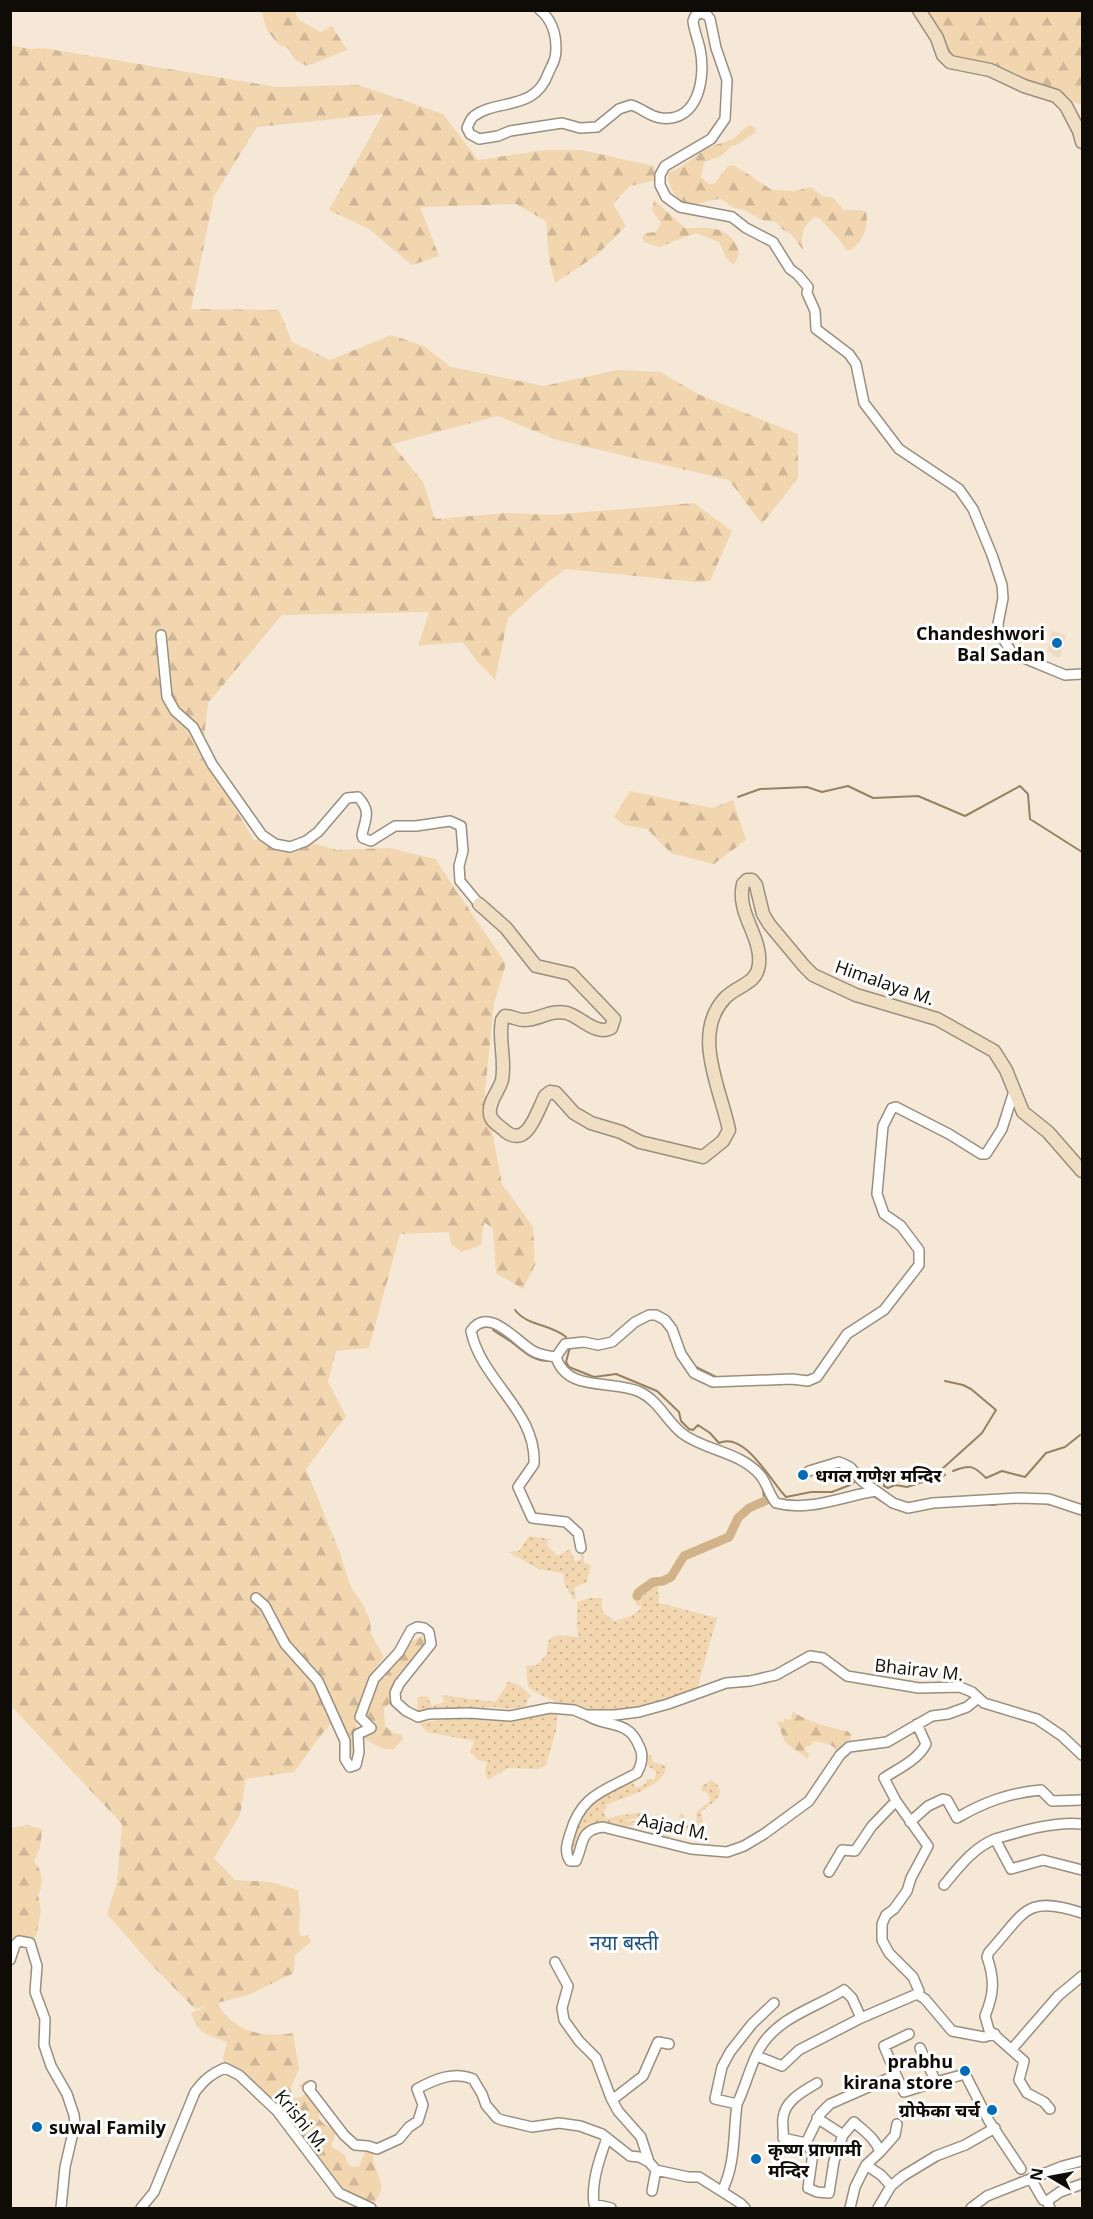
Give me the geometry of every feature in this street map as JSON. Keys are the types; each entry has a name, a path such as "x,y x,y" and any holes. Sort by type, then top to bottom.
{"street":[{"path":"540,10 548,19 555,35 555,63 546,81 523,101 484,111 472,117 467,128 470,134 479,140 510,131 562,123 589,129 597,127 620,109 631,105 660,118 677,117 692,106 698,93 702,63 693,21 699,13 707,15 727,80 724,119 711,139 665,166 660,175 660,185 666,197 680,207 732,217 746,228 773,242 790,269 808,287 807,293 815,311 816,329 849,354 856,364 864,403 873,417 899,449 959,489 973,509 1002,585 1004,598 998,624 999,632 1012,653 1065,675 1083,674"},
{"path":"919,10 946,59 950,62 990,70 1024,86 1056,96 1070,113 1083,142"},
{"path":"161,635 167,697 175,711 193,727 212,764 262,835 275,844 290,847 306,841 318,832 342,803 352,796 358,796 364,803 366,825 362,835 366,840 371,841 395,826 416,826 450,820 461,826 463,841 459,866 460,881 480,904"},
{"name":"Himalaya M.","path":"480,904 506,928 536,966 571,974 614,1019 610,1028 605,1031 565,1013 549,1013 524,1020 505,1016 501,1026 503,1071 501,1084 490,1110 494,1122 512,1136 524,1135 545,1096 550,1092 556,1093 581,1118 621,1132 640,1142 703,1157 723,1142 729,1130 710,1055 709,1036 713,1017 719,1005 726,996 748,984 758,970 758,952 742,903 741,890 747,880 752,880 756,885 763,914 769,924 813,975 856,995 937,1019 985,1045 1001,1059 1023,1112 1048,1132 1083,1171"},
{"path":"556,1357 565,1344 584,1342 598,1345 612,1342 636,1322 649,1315 656,1315 665,1320 672,1329 681,1354 694,1373 713,1382 792,1379 808,1381 816,1377 847,1334 884,1310 920,1265 919,1250 902,1226 884,1214 877,1194 883,1126 892,1108 896,1107 949,1134 981,1154 986,1154 1002,1129 1014,1091"},
{"path":"556,1357 534,1352 500,1325 484,1321 476,1324 471,1332 476,1351 517,1409 532,1437 534,1464 518,1486 527,1510 532,1518 566,1522 578,1533 581,1548"},
{"path":"556,1357 560,1368 576,1380 624,1387 641,1392 660,1408 685,1435 742,1461 760,1475 776,1503 791,1507 815,1505 876,1491"},
{"path":"809,1471 839,1462 850,1467 862,1481 893,1503 908,1508 933,1503 1018,1498 1049,1499 1083,1510"},
{"path":"256,1598 265,1606 285,1644 318,1681 345,1740 345,1759 350,1767 356,1765 358,1761 358,1734 371,1728 360,1717 374,1679 399,1652 411,1630 417,1627 429,1632 431,1644 399,1684 395,1693 396,1702 406,1711 418,1717 429,1714 469,1713 510,1716 550,1707 586,1715"},
{"name":"Bhairav M.","path":"586,1715 639,1712 726,1683 750,1682 786,1671 810,1656 823,1658 847,1676 919,1688 960,1687 972,1692 984,1703"},
{"name":"Aajad M.","path":"586,1715 595,1720 627,1729 636,1737 642,1750 642,1765 637,1773 588,1799 573,1821 567,1846 570,1861 576,1861 586,1834 594,1828 603,1827 691,1850 728,1852 744,1846 779,1825 809,1801 840,1755 849,1748 887,1742 932,1716 948,1714 968,1707 978,1698 984,1703"},
{"path":"984,1703 1037,1719 1050,1726 1083,1755"},
{"path":"917,1724 926,1744 923,1750 913,1760 884,1778 896,1801 928,1846 911,1878 907,1891 894,1909 886,1915 882,1924 882,1940 889,1953 913,1977 919,1991 917,1994"},
{"path":"910,1822 928,1806 943,1799 947,1800 957,1818 988,1801 1018,1792 1041,1790 1052,1802 1083,1800"},
{"path":"829,1872 842,1850 855,1851 872,1826 896,1801"},
{"path":"944,1885 963,1862 984,1844 995,1839 1041,1828 1083,1824"},
{"path":"995,1839 1011,1869 1043,1860 1083,1870"},
{"path":"1050,2109 1044,2102 1027,2092 1019,2080 1024,2061 989,2030 985,2016 994,1987 987,1958 989,1952 1023,1912 1032,1907 1054,1906 1083,1913"},
{"path":"10,1960 15,1945 19,1941 30,1942 38,1966 35,1992 45,2019 44,2045 51,2066 67,2094 74,2115 72,2139 62,2187 61,2208"},
{"path":"555,1962 568,1986 562,2008 564,2020 579,2041 596,2058 612,2100 629,2125 641,2137 649,2162"},
{"path":"1012,2049 1058,1996 1083,1976"},
{"path":"722,2191 729,2178 732,2165 737,2104 759,2049 770,2033 796,2015 844,1990 852,1998 861,2018"},
{"path":"757,2056 782,2066 799,2050 861,2018 917,1994"},
{"path":"917,1994 925,1999 952,2031 984,2037 995,2034"},
{"path":"737,2104 715,2098 722,2067 739,2040 774,2003"},
{"path":"909,2034 884,2046 904,2092 965,2074 1021,2169"},
{"path":"612,2100 643,2076 658,2042 669,2044"},
{"path":"920,2048 936,2082"},
{"name":"Krishi M.","path":"141,2208 154,2192 195,2092 203,2080 212,2073 225,2068 239,2075 277,2111 339,2193 371,2208"},
{"path":"311,2086 309,2090 319,2100 326,2114 332,2116 344,2135 355,2145 375,2149 399,2139 409,2127 418,2121 423,2105 417,2092 419,2087 456,2074 473,2079 486,2105 497,2118 532,2127 559,2123 580,2126 603,2134 630,2156 649,2162 656,2170 699,2177 745,2208"},
{"path":"806,2143 817,2118 830,2104 896,2075"},
{"path":"817,2083 798,2093 783,2117 783,2138 806,2143 813,2153 808,2188 817,2192 829,2193 834,2161 843,2135 854,2122 868,2133 880,2152"},
{"path":"817,2118 843,2135"},
{"path":"850,2208 855,2187 866,2165 895,2135 897,2124"},
{"path":"878,2208 891,2186 924,2162 953,2148 965,2145 995,2128"},
{"path":"607,2138 598,2166 594,2204 610,2208"},
{"path":"971,2208 987,2196 1063,2166 1083,2161"},
{"path":"866,2165 881,2175 891,2186"},
{"path":"652,2191 656,2170"},
{"path":"1031,2179 1043,2200 1048,2204 1060,2192 1083,2184"}],"shaded area":[{"name":"Chandeshwori Bal Sadan","path":"1052,631 1066,635 1060,658 1047,652"}],"green space":[{"path":"261,11 295,11 298,19 320,32 332,26 347,50 307,66 295,60 289,49 278,44 267,30"},
{"path":"922,11 1082,11 1082,105 949,56"},
{"path":"11,45 30,49 43,48 277,87 359,85 443,114 478,160 544,150 581,150 654,166 656,180 630,186 613,204 626,226 597,255 555,283 549,259 546,221 516,204 420,207 439,256 412,265 369,229 329,210 383,114 257,127 214,196 191,309 279,310 292,342 330,360 391,335 424,346 451,367 544,386 617,370 660,372 700,395 798,434 798,478 762,524 729,480 557,440 498,416 392,444 423,482 435,519 506,513 551,515 694,503 732,531 710,581 696,582 566,569 549,581 508,618 495,680 463,642 418,646 429,612 282,615 208,703 202,754 254,840 316,844 337,850 389,848 435,859 506,964 494,1004 485,1092 502,1184 533,1227 535,1265 523,1289 496,1273 493,1229 484,1222 481,1245 462,1252 451,1244 449,1232 400,1234 369,1348 336,1351 328,1382 346,1416 306,1469 340,1553 350,1585 363,1605 370,1620 371,1634 384,1657 363,1692 358,1714 355,1753 350,1756 347,1734 335,1706 333,1722 294,1772 246,1779 240,1815 214,1858 235,1880 271,1882 298,1890 299,1933 302,1936 308,1935 311,1942 295,1955 294,1973 248,1995 217,2003 232,2021 250,2031 270,2035 293,2033 299,2069 291,2087 292,2095 296,2098 302,2097 307,2091 298,2086 305,2081 310,2081 317,2095 319,2119 325,2125 337,2128 331,2146 345,2155 351,2167 359,2166 365,2152 373,2152 381,2191 372,2205 343,2193 294,2124 275,2103 228,2069 223,2058 227,2042 201,2030 191,2013 209,2005 195,2009 149,1962 107,1914 117,1882 122,1824 11,1706"},
{"path":"751,125 756,128 755,133 731,146 721,156 704,162 701,177 709,184 715,183 728,166 734,165 772,190 795,191 811,187 823,196 833,198 844,210 866,212 867,223 864,233 851,250 846,250 820,218 815,217 805,228 802,236 803,250 791,234 776,222 762,220 744,210 734,208 721,199 689,205 678,199 670,184 668,173 707,148 733,139"},
{"path":"654,200 685,228 712,228 727,234 738,248 737,260 733,265 726,258 719,242 696,233 659,247 644,242 642,237 646,233 656,232 661,223 652,210"},
{"path":"630,791 712,808 733,800 746,840 714,864 671,853 647,829 624,825 614,817"},
{"path":"529,1536 550,1539 546,1544 558,1556 570,1549 575,1562 581,1559 580,1548 584,1545 584,1563 591,1565 587,1582 574,1588 576,1599 573,1599 565,1585 563,1573 539,1569 508,1552 519,1551"},
{"path":"682,1556 685,1558 678,1571 658,1585 659,1603 717,1618 697,1689 632,1708 590,1710 549,1699 528,1687 526,1666 537,1665 546,1655 549,1639 558,1635 579,1637 577,1602 589,1598 602,1598 603,1612 615,1621 631,1616 641,1609 640,1598 640,1606 637,1606 633,1595 638,1587 653,1578 664,1578 679,1563 678,1558"},
{"path":"422,1636 425,1641 423,1646 394,1682 391,1698 395,1707 389,1704 384,1708 385,1726 393,1733 402,1735 403,1739 394,1749 384,1749 362,1738 362,1717 376,1680 410,1642"},
{"path":"508,1681 520,1686 531,1696 526,1706 508,1709 494,1707 417,1711 418,1697 427,1696 432,1706 444,1702 442,1695 495,1702"},
{"path":"793,1711 811,1721 848,1731 851,1740 839,1751 829,1744 813,1741 811,1746 806,1746 805,1751 809,1753 808,1759 785,1742 777,1721 791,1720"},
{"path":"558,1712 556,1731 546,1765 538,1769 508,1768 488,1780 485,1771 487,1762 478,1760 470,1752 474,1741 427,1732 419,1723 454,1718 507,1720 535,1713"},
{"path":"651,1755 653,1762 666,1766 664,1773 659,1780 642,1791 606,1805 607,1809 603,1810 607,1819 647,1812 643,1817 624,1821 651,1822 651,1824 625,1826 647,1832 664,1828 672,1833 682,1828 679,1817 681,1813 687,1825 697,1820 696,1812 710,1801 708,1793 702,1791 702,1786 711,1780 720,1789 720,1793 718,1798 701,1812 703,1824 664,1839 596,1826 572,1858 570,1843 572,1834 590,1800 630,1780 637,1788 645,1784 647,1779 654,1780 657,1773 646,1764 645,1756"},
{"path":"28,1825 42,1829 40,1848 34,1861 42,1878 38,1895 41,1910 36,1937 13,1941 11,1946 11,1828"}],"waterway":[{"path":"738,797 760,789 807,787 822,792 848,786 873,798 918,796 965,816 1020,786 1028,794 1030,819 1082,852"},
{"path":"515,1310 526,1319 566,1337"},
{"path":"493,1330 532,1357 552,1361"},
{"path":"570,1347 566,1362 569,1367 594,1377 616,1374 657,1391 679,1412 681,1421 689,1429 693,1430 698,1425 719,1443 729,1441 748,1451 786,1497 811,1492 832,1492 858,1480"},
{"path":"694,1366 718,1378"},
{"path":"945,1381 971,1389 996,1410 982,1433 942,1469 945,1475"},
{"path":"583,1385 597,1388"},
{"path":"638,1396 650,1404"},
{"path":"676,1433 685,1441"},
{"path":"953,1471 972,1467 986,1478 1002,1471 1025,1477 1046,1453 1065,1447 1080,1435"},
{"path":"862,1477 876,1473 883,1480 884,1486 888,1488 895,1485 907,1487 945,1475"},
{"path":"763,1489 764,1498 767,1500"},
{"path":"873,1496 888,1505"},
{"path":"637,1596 653,1582 671,1577 684,1556 729,1537 738,1518 749,1508 767,1500"},
{"path":"985,1504 1003,1503"},
{"path":"1041,1503 1053,1505"}],"place":[{"name":"Chandeshwori Bal Sadan","path":"1057,643"},
{"name":"धगल गणेश मन्दिर","path":"803,1475"},
{"name":"prabhu kirana store","path":"965,2071"},
{"name":"ग्रोफेका चर्च","path":"992,2110"},
{"name":"suwal Family","path":"37,2127"},
{"name":"कृष्ण प्राणामी मन्दिर","path":"756,2159"}],"district":[{"name":"नया बस्ती","path":"624,1942"}]}
